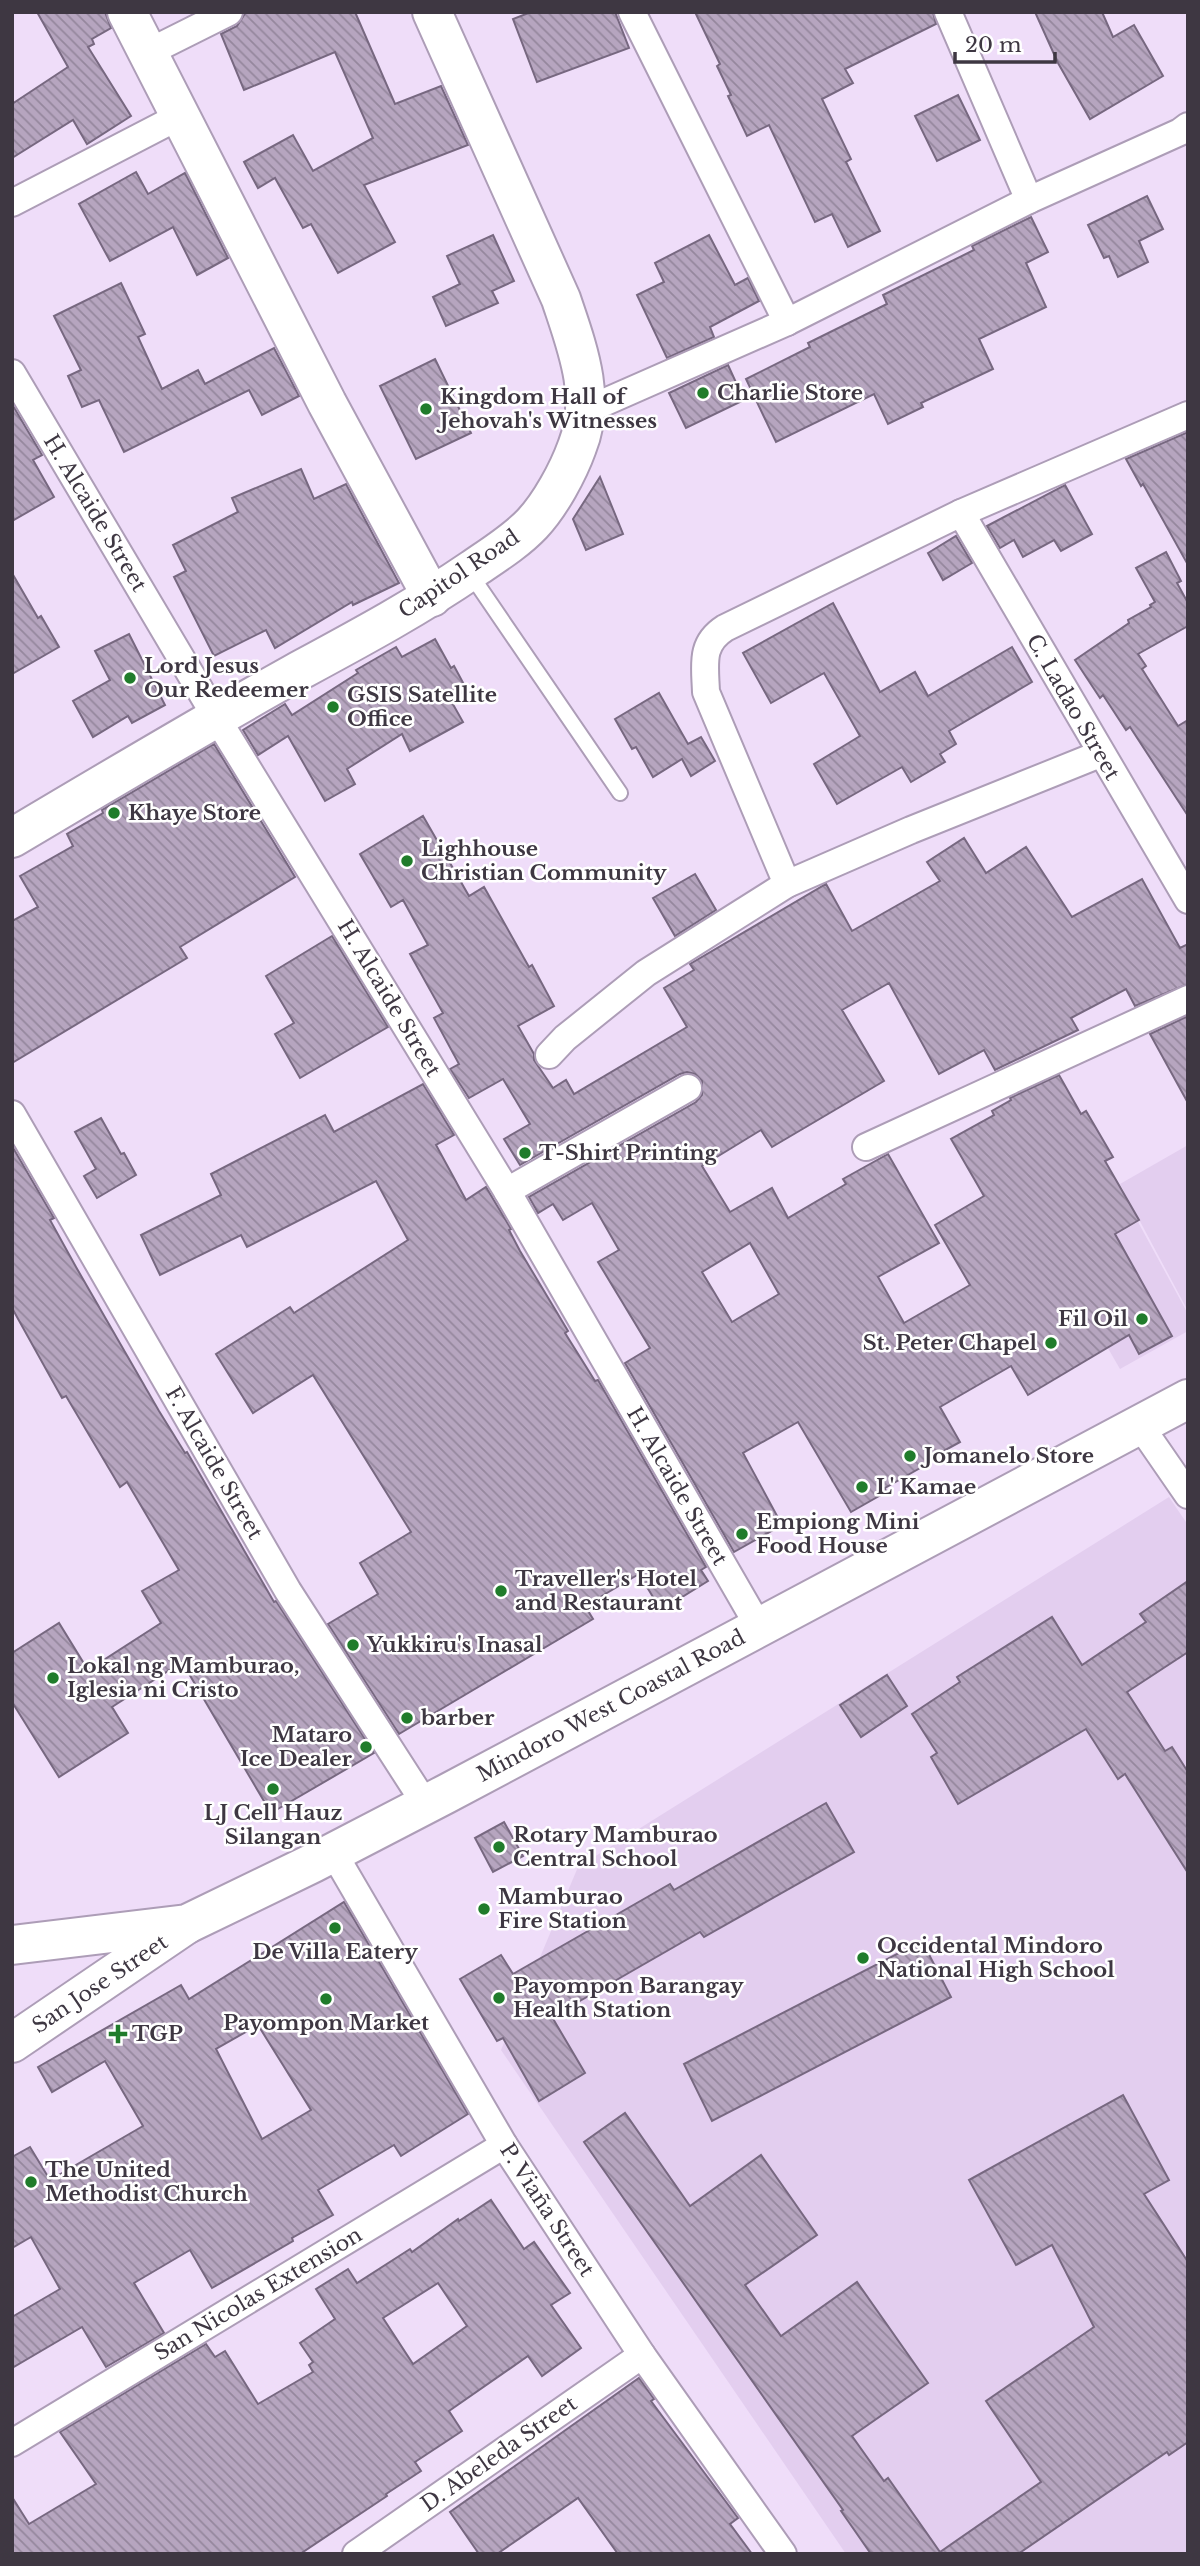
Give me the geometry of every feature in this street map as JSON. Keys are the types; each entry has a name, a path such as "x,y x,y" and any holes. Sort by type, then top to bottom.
{"street":[{"path":"127,12 321,391 432,597"},
{"path":"147,53 229,12"},
{"name":"Capitol Road","path":"12,838 216,717 432,597 532,524 562,481 578,446 587,410 583,374 561,299 432,12"},
{"path":"632,12 787,322"},
{"path":"948,12 1030,200"},
{"path":"12,203 180,116"},
{"path":"587,410 787,322 1030,200 1185,135"},
{"name":"H. Alcaide Street","path":"12,373 216,717 507,1191 759,1627"},
{"path":"787,884 706,692 704,659 711,637 961,513 1188,415"},
{"name":"C. Ladao Street","path":"961,513 1188,900"},
{"path":"549,1055 565,1038 646,973 787,884 911,830 1100,754"},
{"path":"866,1147 1188,999"},
{"path":"507,1191 688,1088"},
{"name":"F. Alcaide Street","path":"12,1114 288,1591 426,1805"},
{"name":"Mindoro West Coastal Road","path":"12,1945 187,1924 426,1805 1188,1399"},
{"path":"1139,1424 1188,1495"},
{"name":"P. Viaña Street","path":"333,1852 504,2145 642,2355 783,2554"},
{"name":"San Jose Street","path":"12,2043 187,1924"},
{"name":"San Nicolas Extension","path":"12,2443 504,2145"},
{"name":"D. Abeleda Street","path":"356,2554 642,2355"}],"lane":[{"path":"469,571 621,793"}],"shaded area":[{"path":"1188,1145 1188,1311 1120,1184"},
{"path":"1138,1222 1188,1314 1188,1331 1120,1369 1061,1267"},
{"name":"Occidental Mindoro National High School","path":"1169,1497 1188,1525 1188,2554 846,2554 501,2050 578,1867"}],"building":[{"path":"37,12 105,12 111,28 92,39 94,44 88,47 131,116 87,144 73,120 12,158 12,104 68,67"},
{"path":"246,12 355,12 395,104 441,86 468,145 364,185 395,242 338,273 311,224 303,228 275,178 258,188 244,162 293,135 313,171 373,138 335,52 244,90 221,34 237,26"},
{"path":"531,12 615,12 629,48 537,82 513,19"},
{"path":"695,12 933,12 936,24 845,69 853,83 822,99 851,159 846,162 880,231 848,247 832,214 815,222 769,125 747,136 728,96 731,95 717,66 720,64"},
{"path":"1035,12 1102,12 1113,37 1134,25 1163,76 1090,119 1058,63"},
{"path":"958,95 980,140 937,161 915,116"},
{"path":"136,172 148,194 185,173 228,258 197,275 173,227 110,261 79,204"},
{"path":"1147,196 1163,229 1139,241 1148,262 1118,277 1109,256 1104,258 1088,225"},
{"path":"1031,217 1048,252 1026,263 1046,307 979,339 993,369 921,403 923,407 888,424 874,394 776,442 746,379 810,347 808,343 887,304 883,295 974,250 972,246"},
{"path":"493,235 514,281 492,291 498,303 446,326 433,297 460,284 447,256"},
{"path":"709,235 735,285 748,278 759,301 710,327 714,337 667,358 637,295 664,282 655,263"},
{"path":"121,283 145,334 138,337 162,389 198,370 205,384 274,348 299,396 262,415 249,390 124,452 99,400 82,407 68,376 81,370 54,316"},
{"name":"Kingdom Hall of Jehovah's Witnesses","path":"435,359 471,433 416,459 380,386"},
{"path":"728,365 744,400 686,428 669,393"},
{"path":"12,404 42,455 33,460 54,497 12,521"},
{"path":"1188,432 1188,565 1126,459"},
{"path":"301,469 314,499 346,484 399,583 353,605 352,602 275,648 266,630 214,656 174,577 186,571 173,545 238,512 232,498"},
{"path":"600,477 623,534 586,550 573,519"},
{"path":"1065,485 1092,534 1061,551 1054,540 1023,557 1014,540 1000,548 987,526"},
{"path":"956,536 972,563 943,580 928,553"},
{"path":"1166,552 1181,581 1177,583 1188,603 1188,626 1138,654 1146,666 1142,669 1178,726 1188,720 1188,816 1130,727 1126,730 1103,695 1100,698 1075,660 1129,623 1128,620 1151,607 1155,602 1136,568"},
{"path":"12,573 38,618 41,616 59,647 12,674"},
{"path":"833,603 880,692 915,672 928,696 1012,647 1032,682 949,731 956,744 940,754 945,762 911,782 902,767 837,804 814,764 860,736 824,673 771,703 743,653"},
{"name":"Lord Jesus Our Redeemer","path":"129,634 165,705 132,723 128,716 93,737 73,701 110,680 95,651"},
{"path":"435,639 467,690 450,699 463,722 410,751 402,734 347,769 355,784 325,801 288,736 258,755 243,730 285,704 292,715 358,673 356,670 396,647 402,657"},
{"path":"659,693 688,744 701,737 715,761 691,776 682,759 653,777 636,747 632,749 615,719"},
{"path":"214,744 295,877 180,947 187,958 12,1063 12,921 38,907 20,876 73,846 67,834 103,813 102,810"},
{"path":"423,816 469,896 484,887 529,967 532,965 554,1006 518,1026 534,1054 534,1060 553,1088 566,1080 574,1094 687,1027 664,988 694,970 690,964 826,884 852,931 940,881 927,862 964,838 986,873 1026,847 1072,917 1142,879 1180,948 1188,944 1188,984 1135,1006 1126,989 1071,1018 1078,1030 995,1070 984,1050 939,1074 889,983 842,1010 884,1081 772,1147 761,1130 702,1166 730,1212 772,1188 788,1218 846,1184 843,1179 888,1154 939,1243 878,1277 904,1323 970,1285 935,1225 984,1196 951,1139 994,1115 992,1111 1011,1100 1010,1098 1059,1075 1081,1114 1086,1111 1113,1157 1105,1161 1139,1220 1115,1234 1172,1336 1139,1354 1129,1335 1028,1395 1011,1366 940,1407 960,1442 927,1460 929,1463 885,1488 886,1492 851,1512 798,1422 743,1453 782,1525 734,1552 625,1363 650,1348 598,1262 619,1250 592,1203 563,1220 553,1204 538,1213 529,1197 696,1102 702,1095 702,1081 695,1074 680,1074 520,1165 504,1139 530,1124 503,1079 469,1098 450,1069 459,1064 434,1018 443,1013 410,954 428,945 403,900 391,907 360,854","holes":["750,1243 779,1294 732,1322 702,1272"]},
{"path":"695,874 716,910 675,936 653,898"},
{"path":"332,936 388,1027 300,1078 275,1034 294,1023 266,976"},
{"path":"1188,1016 1188,1103 1150,1034"},
{"path":"423,1084 454,1135 436,1145 466,1200 486,1187 511,1229 509,1230 520,1251 568,1331 565,1333 595,1381 598,1380 706,1567 701,1570 708,1581 661,1610 639,1574 585,1606 593,1619 399,1734 328,1624 378,1594 360,1563 411,1532 313,1375 253,1413 216,1354 290,1307 294,1313 408,1240 376,1181 247,1247 241,1235 160,1275 141,1235 221,1195 211,1174 325,1115 334,1132"},
{"path":"101,1118 136,1175 97,1198 84,1176 96,1169 75,1132"},
{"path":"12,1146 54,1218 50,1220 76,1267 159,1411 185,1453 187,1452 274,1602 276,1601 374,1753 271,1813 182,1662 112,1707 128,1733 59,1777 12,1702 12,1653 59,1623 88,1670 161,1623 142,1591 179,1570 127,1482 120,1487 66,1396 62,1398 12,1308"},
{"path":"1188,1581 1188,1652 1127,1692 1165,1751 1172,1747 1188,1772 1188,1873 1125,1774 1118,1779 1086,1729 958,1804 931,1757 937,1753 912,1714 960,1682 957,1677 1052,1617 1082,1665 1146,1622 1140,1614"},
{"path":"887,1675 907,1706 861,1737 840,1705"},
{"path":"826,1803 854,1852 704,1937 700,1932 552,2017 585,2073 539,2101 503,2038 497,2041 460,1979 501,1955 513,1974 670,1884 674,1890"},
{"name":"Rotary Mamburao Central School","path":"504,1822 523,1856 493,1872 475,1838"},
{"path":"344,1902 468,2114 401,2156 394,2145 318,2190 333,2215 212,2288 190,2250 134,2283 164,2333 106,2367 82,2327 12,2368 12,2317 60,2289 31,2237 12,2248 12,2157 30,2147 50,2180 143,2126 105,2061 52,2092 38,2067 181,1985 189,1999","holes":["258,2025 311,2110 262,2139 216,2049"]},
{"path":"922,1941 951,1997 712,2121 684,2064"},
{"path":"1123,2095 1169,2180 1144,2194 1188,2262 1188,2442 1169,2455 1167,2452 1018,2554 871,2554 841,2511 843,2510 584,2142 625,2113 690,2206 761,2155 817,2235 745,2285 781,2336 857,2282 928,2383 852,2436 884,2481 888,2478 940,2552 1041,2482 986,2401 1094,2327 1052,2245 1016,2265 969,2180"},
{"path":"491,2200 524,2249 534,2242 570,2293 551,2305 581,2348 542,2376 528,2356 449,2411 462,2431 415,2462 421,2471 300,2554 12,2554 12,2497 29,2524 96,2484 60,2432 206,2344 215,2357 225,2351 258,2404 313,2372 309,2365 313,2362 300,2343 335,2319 316,2289 348,2269 357,2283 410,2249 412,2252 458,2219 459,2221","holes":["438,2283 467,2326 413,2364 383,2318"]},
{"path":"639,2378 654,2399 651,2401 738,2518 730,2524 752,2554 618,2554 578,2498 497,2554 479,2554 450,2512"}],"place":[{"name":"Charlie Store","path":"703,393"},
{"name":"Kingdom Hall of Jehovah's Witnesses","path":"426,409"},
{"name":"Lord Jesus Our Redeemer","path":"130,678"},
{"name":"GSIS Satellite Office","path":"333,707"},
{"name":"Khaye Store","path":"114,813"},
{"name":"Lighhouse Christian Community","path":"407,861"},
{"name":"T-Shirt Printing","path":"525,1153"},
{"name":"Fil Oil","path":"1142,1319"},
{"name":"St. Peter Chapel","path":"1051,1343"},
{"name":"Jomanelo Store","path":"910,1456"},
{"name":"L' Kamae","path":"862,1487"},
{"name":"Empiong Mini Food House","path":"742,1534"},
{"name":"Traveller's Hotel and Restaurant","path":"501,1591"},
{"name":"Yukkiru's Inasal","path":"353,1645"},
{"name":"Lokal ng Mamburao, Iglesia ni Cristo","path":"53,1678"},
{"name":"barber","path":"407,1718"},
{"name":"Mataro Ice Dealer","path":"366,1747"},
{"name":"LJ Cell Hauz Silangan","path":"273,1789"},
{"name":"Rotary Mamburao Central School","path":"499,1847"},
{"name":"Mamburao Fire Station","path":"484,1909"},
{"name":"De Villa Eatery","path":"335,1928"},
{"name":"Occidental Mindoro National High School","path":"863,1958"},
{"name":"Payompon Barangay Health Station","path":"499,1998"},
{"name":"Payompon Market","path":"326,1999"},
{"name":"TGP","path":"118,2034"},
{"name":"The United Methodist Church","path":"31,2182"}]}
